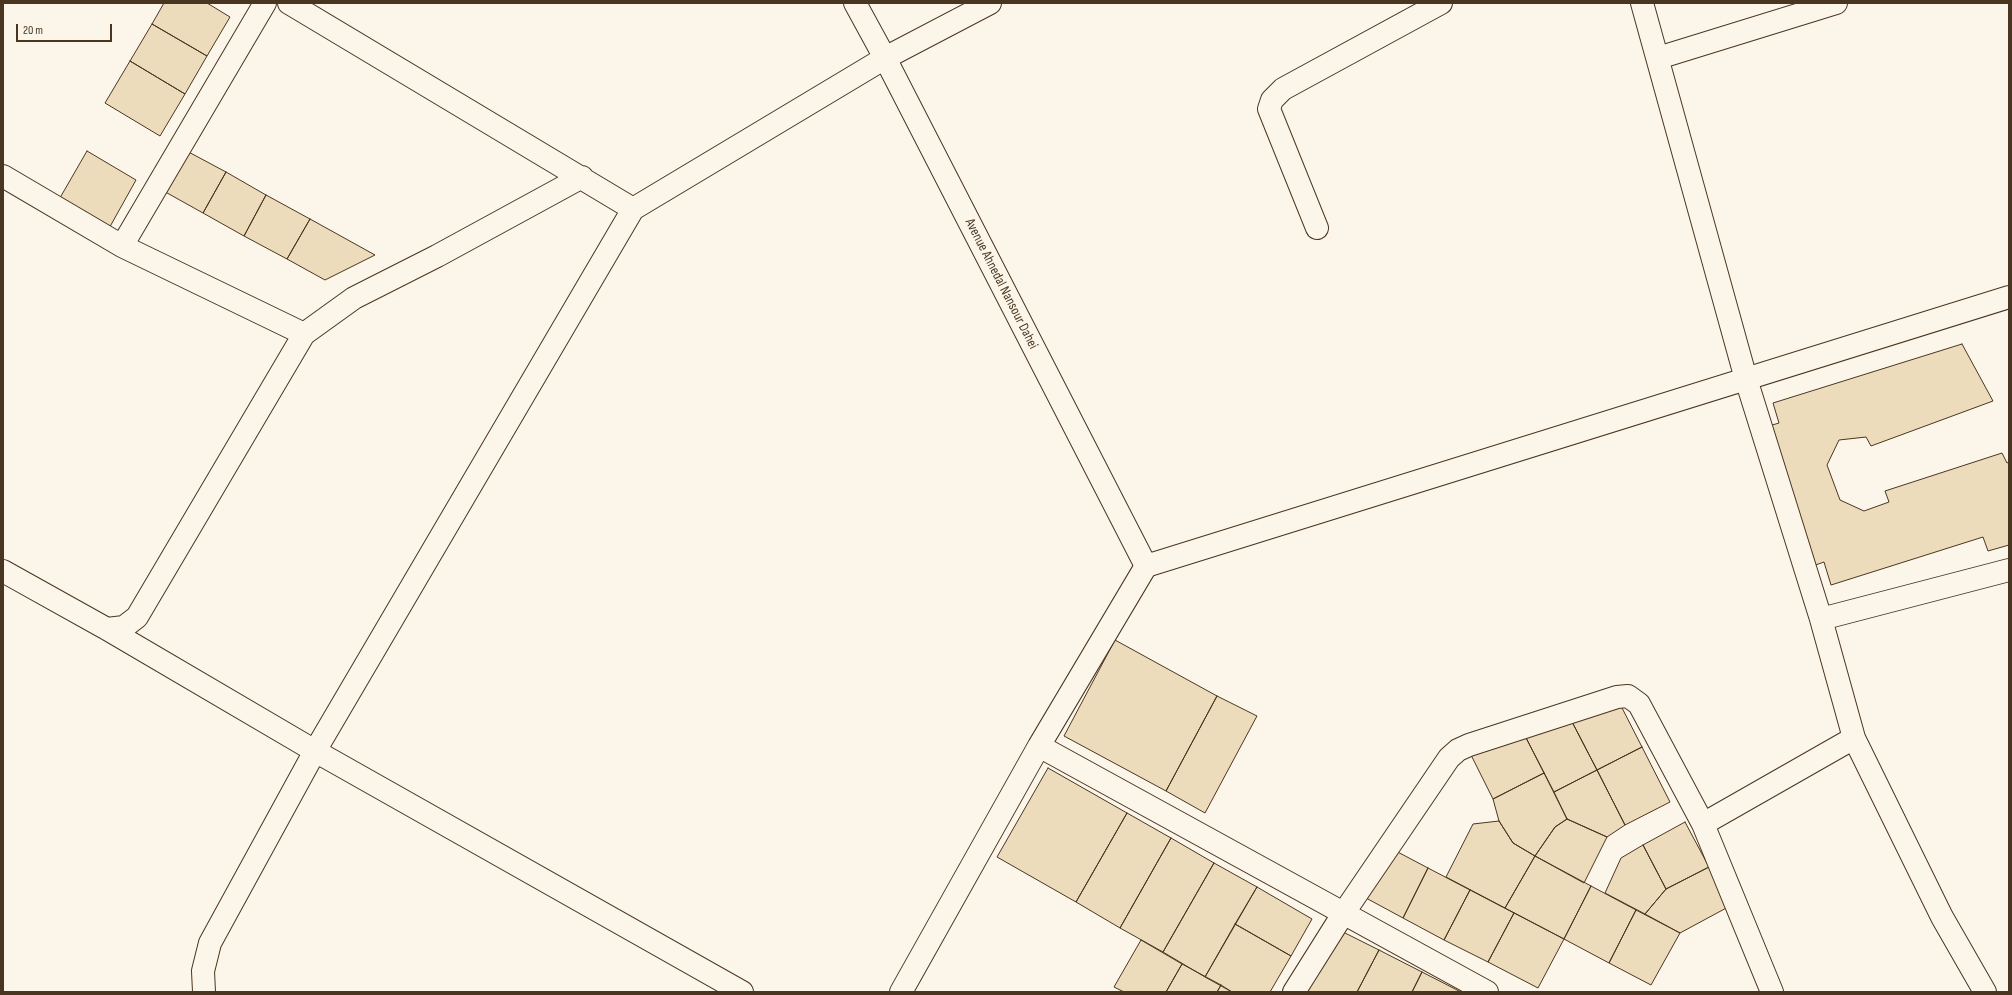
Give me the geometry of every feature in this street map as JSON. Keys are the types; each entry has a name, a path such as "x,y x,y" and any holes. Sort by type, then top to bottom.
{"street":[{"path":"122,246 265,3"},
{"path":"289,3 582,177 632,209"},
{"name":"Avenue Ahnedal Nansour Dahei","path":"855,3 885,58 1146,566"},
{"path":"204,992 203,971 210,942 315,752 632,209 885,58 990,3"},
{"path":"1317,228 1269,109 1272,100 1283,89 1441,3"},
{"path":"1642,3 1746,379 1821,619 1854,738 1942,917 1985,992"},
{"path":"1658,58 1836,3"},
{"path":"3,176 122,246 304,334"},
{"path":"107,629 124,627 137,617 304,334 354,298 437,256 582,177"},
{"path":"901,992 1039,746 1146,566 2009,297"},
{"path":"1821,619 2009,570"},
{"path":"3,571 107,629 315,752 742,992"},
{"path":"1294,992 1343,914 1449,758 1458,750 1617,697 1628,696 1639,704 1703,824 1772,992"},
{"path":"1703,824 1854,738"},
{"path":"1039,746 1487,992"}],"building":[{"path":"164,3 207,3 230,17 207,56 152,24"},
{"path":"152,24 207,56 185,94 130,61"},
{"path":"130,61 185,94 160,136 105,103"},
{"path":"183,149 226,172 203,213 160,189"},
{"path":"87,151 136,180 107,232 57,203"},
{"path":"226,172 266,195 244,236 203,213"},
{"path":"266,195 310,219 287,259 244,236"},
{"path":"310,219 375,255 325,280 287,259"},
{"path":"1962,344 1993,401 1871,446 1866,437 1839,440 1827,465 1840,500 1864,511 1889,502 1885,491 2002,453 2007,463 2009,462 2009,545 1988,551 1983,537 1831,585 1824,562 1807,568 1762,428 1779,423 1773,403"},
{"path":"1115,640 1217,696 1166,791 1064,736"},
{"path":"1217,696 1257,716 1205,813 1166,791"},
{"path":"1619,702 1642,747 1597,770 1569,716"},
{"path":"1569,716 1597,770 1554,792 1522,730"},
{"path":"1522,730 1544,773 1493,799 1469,751"},
{"path":"1642,747 1670,802 1625,825 1597,770"},
{"path":"1048,768 1127,813 1076,902 997,857"},
{"path":"1597,770 1625,825 1607,837 1567,819 1554,792"},
{"path":"1544,773 1567,819 1555,827 1535,856 1513,843 1499,821 1493,799"},
{"path":"1127,813 1171,838 1120,928 1076,902"},
{"path":"1567,819 1607,837 1584,883 1535,856 1555,827"},
{"path":"1499,821 1513,843 1535,856 1505,908 1446,877 1473,824"},
{"path":"1685,822 1709,867 1666,889 1643,845"},
{"path":"1171,838 1214,863 1163,952 1120,928"},
{"path":"1643,845 1666,889 1645,914 1605,893 1621,858"},
{"path":"1392,849 1428,868 1403,918 1366,898"},
{"path":"1535,856 1591,886 1564,939 1505,908"},
{"path":"1214,863 1257,887 1205,977 1163,952"},
{"path":"1709,867 1730,906 1680,933 1645,914 1666,889"},
{"path":"1428,868 1470,890 1444,940 1403,918"},
{"path":"1591,886 1636,910 1609,963 1564,939"},
{"path":"1257,887 1312,919 1291,956 1235,924"},
{"path":"1470,890 1514,913 1488,962 1444,940"},
{"path":"1636,910 1680,933 1651,985 1609,963"},
{"path":"1514,913 1564,939 1538,988 1488,962"},
{"path":"1235,924 1291,956 1270,992 1232,992 1205,977"},
{"path":"1337,929 1379,950 1357,992 1304,992"},
{"path":"1141,940 1182,964 1166,992 1124,992 1114,987"},
{"path":"1379,950 1422,972 1412,992 1357,992"},
{"path":"1182,964 1221,985 1217,992 1166,992"},
{"path":"1422,972 1461,992 1412,992"},
{"path":"1221,985 1232,992 1217,992"}]}
